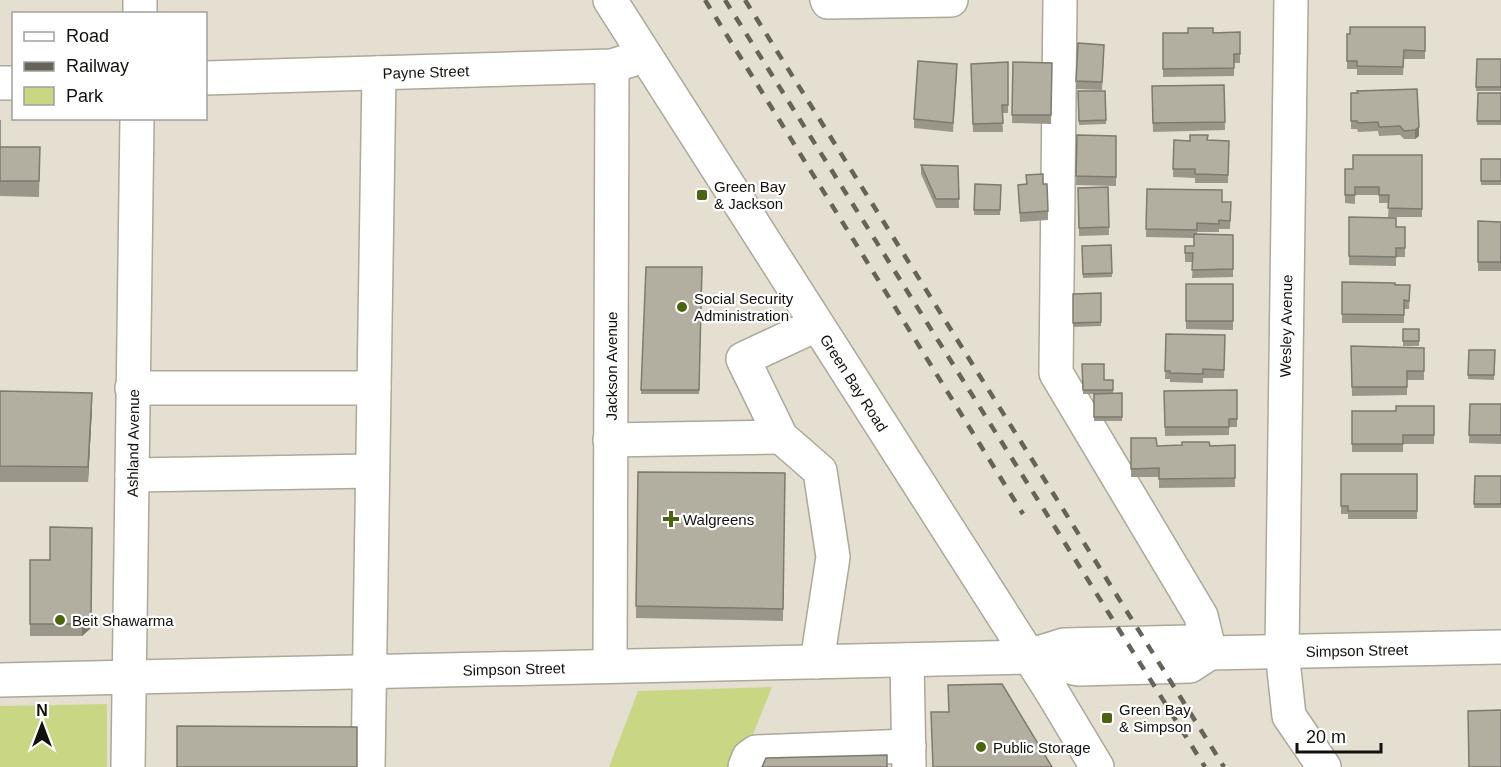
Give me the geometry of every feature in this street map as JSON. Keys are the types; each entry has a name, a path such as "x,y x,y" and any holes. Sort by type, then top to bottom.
{"street":[{"name":"Green Bay Road","path":"610,0 1097,767"},
{"path":"827,1 951,0"},
{"path":"1060,0 1056,374 1201,616 1210,653"},
{"name":"Wesley Avenue","path":"1292,0 1282,651 1289,716 1324,767"},
{"name":"Payne Street","path":"207,78 612,66 644,56"},
{"name":"Jackson Avenue","path":"610,666 612,66"},
{"path":"368,767 379,73"},
{"name":"Ashland Avenue","path":"128,767 132,388 138,120"},
{"path":"816,325 743,359 781,437 820,471 833,557 817,662"},
{"path":"132,388 374,388"},
{"path":"610,440 781,437"},
{"path":"132,475 372,471"},
{"name":"Simpson Street","path":"0,680 1028,657 1064,645 1189,642 1210,653 1501,646"},
{"path":"745,767 749,757 756,752 909,757 907,660"}],"green space":[{"path":"772,687 740,767 609,767 638,691"},
{"path":"107,704 107,767 0,767 0,706"}],"building":[{"path":"1350,27 1425,27 1425,51 1404,50 1403,67 1357,66 1357,61 1347,61 1347,34 1350,34"},
{"path":"1188,28 1213,28 1213,33 1240,32 1240,54 1234,54 1234,68 1163,69 1163,33 1188,33"},
{"path":"1078,43 1104,45 1102,82 1076,81"},
{"path":"1477,59 1501,59 1501,87 1476,87"},
{"path":"918,61 957,64 953,123 914,119"},
{"path":"1008,62 1008,105 1002,105 1003,123 973,124 971,64"},
{"path":"1013,62 1052,63 1051,115 1012,115"},
{"path":"1224,85 1225,122 1153,123 1152,86"},
{"path":"1417,89 1419,127 1415,130 1404,131 1400,126 1379,127 1378,122 1351,121 1351,93"},
{"path":"1078,91 1105,91 1106,120 1079,121"},
{"path":"1478,93 1501,93 1501,121 1477,121"},
{"path":"1077,135 1116,136 1116,177 1076,176"},
{"path":"1190,135 1208,135 1207,140 1229,141 1228,175 1195,174 1195,169 1173,169 1174,140 1190,141"},
{"path":"0,147 40,147 39,181 0,181"},
{"path":"1353,155 1422,155 1422,209 1388,208 1389,195 1379,195 1379,187 1355,187 1355,195 1345,195 1345,169 1353,169"},
{"path":"1481,159 1501,159 1501,181 1481,181"},
{"path":"921,165 958,166 959,199 936,199"},
{"path":"1043,174 1043,184 1047,184 1048,211 1020,213 1018,185 1027,184 1026,175"},
{"path":"975,184 1001,185 1000,210 974,210"},
{"path":"1108,187 1109,227 1079,228 1078,188"},
{"path":"1147,189 1222,190 1222,202 1231,202 1230,221 1219,220 1219,224 1197,223 1197,230 1146,229"},
{"path":"1349,217 1396,218 1396,227 1405,227 1405,248 1396,248 1396,257 1349,256"},
{"path":"1478,221 1501,222 1501,262 1478,262"},
{"path":"1194,234 1233,235 1233,269 1192,270 1193,253 1185,253 1185,246 1194,246"},
{"path":"1111,245 1112,273 1083,274 1082,246"},
{"path":"646,267 702,267 699,390 641,390"},
{"path":"1342,282 1410,285 1409,301 1404,300 1404,315 1342,314"},
{"path":"1186,284 1233,284 1233,321 1186,321"},
{"path":"1101,293 1101,322 1073,323 1073,294"},
{"path":"1403,329 1419,329 1419,341 1403,341"},
{"path":"1166,334 1225,335 1224,370 1203,369 1203,374 1165,371"},
{"path":"1351,346 1424,348 1424,371 1407,371 1407,387 1352,387"},
{"path":"1469,350 1495,350 1494,375 1468,375"},
{"path":"1082,364 1104,364 1104,380 1113,380 1113,390 1083,390"},
{"path":"1237,390 1237,419 1229,419 1229,427 1165,427 1164,391"},
{"path":"0,391 92,393 88,467 0,466"},
{"path":"1122,393 1122,417 1094,417 1094,394"},
{"path":"1470,404 1501,404 1501,435 1469,435"},
{"path":"1396,406 1434,406 1434,435 1403,435 1403,444 1352,444 1352,411 1396,411"},
{"path":"1131,438 1156,438 1157,446 1182,445 1182,442 1209,442 1210,446 1235,445 1235,478 1159,479 1159,468 1131,469"},
{"name":"Walgreens","path":"638,472 785,473 783,609 636,606"},
{"path":"1341,474 1417,474 1417,511 1348,511 1348,506 1341,506"},
{"path":"1475,476 1501,476 1501,504 1474,504"},
{"path":"50,527 92,528 91,616 82,624 30,624 30,560 50,560"},
{"name":"Public Storage","path":"1002,684 1052,767 933,767 931,712 949,712 948,685"},
{"path":"1501,710 1501,767 1469,767 1468,711"},
{"path":"177,726 357,727 357,767 177,767"},
{"path":"887,755 887,767 762,767 766,758"}],"railway":[{"path":"705,0 1023,514"},
{"path":"725,0 1205,767"},
{"path":"745,0 1224,767"}],"place":[{"name":"Green Bay & Jackson","path":"702,195"},
{"name":"Social Security Administration","path":"682,307"},
{"name":"Walgreens","path":"671,519"},
{"name":"Beit Shawarma","path":"60,620"},
{"name":"Green Bay & Simpson","path":"1107,718"},
{"name":"Public Storage","path":"981,747"}]}
